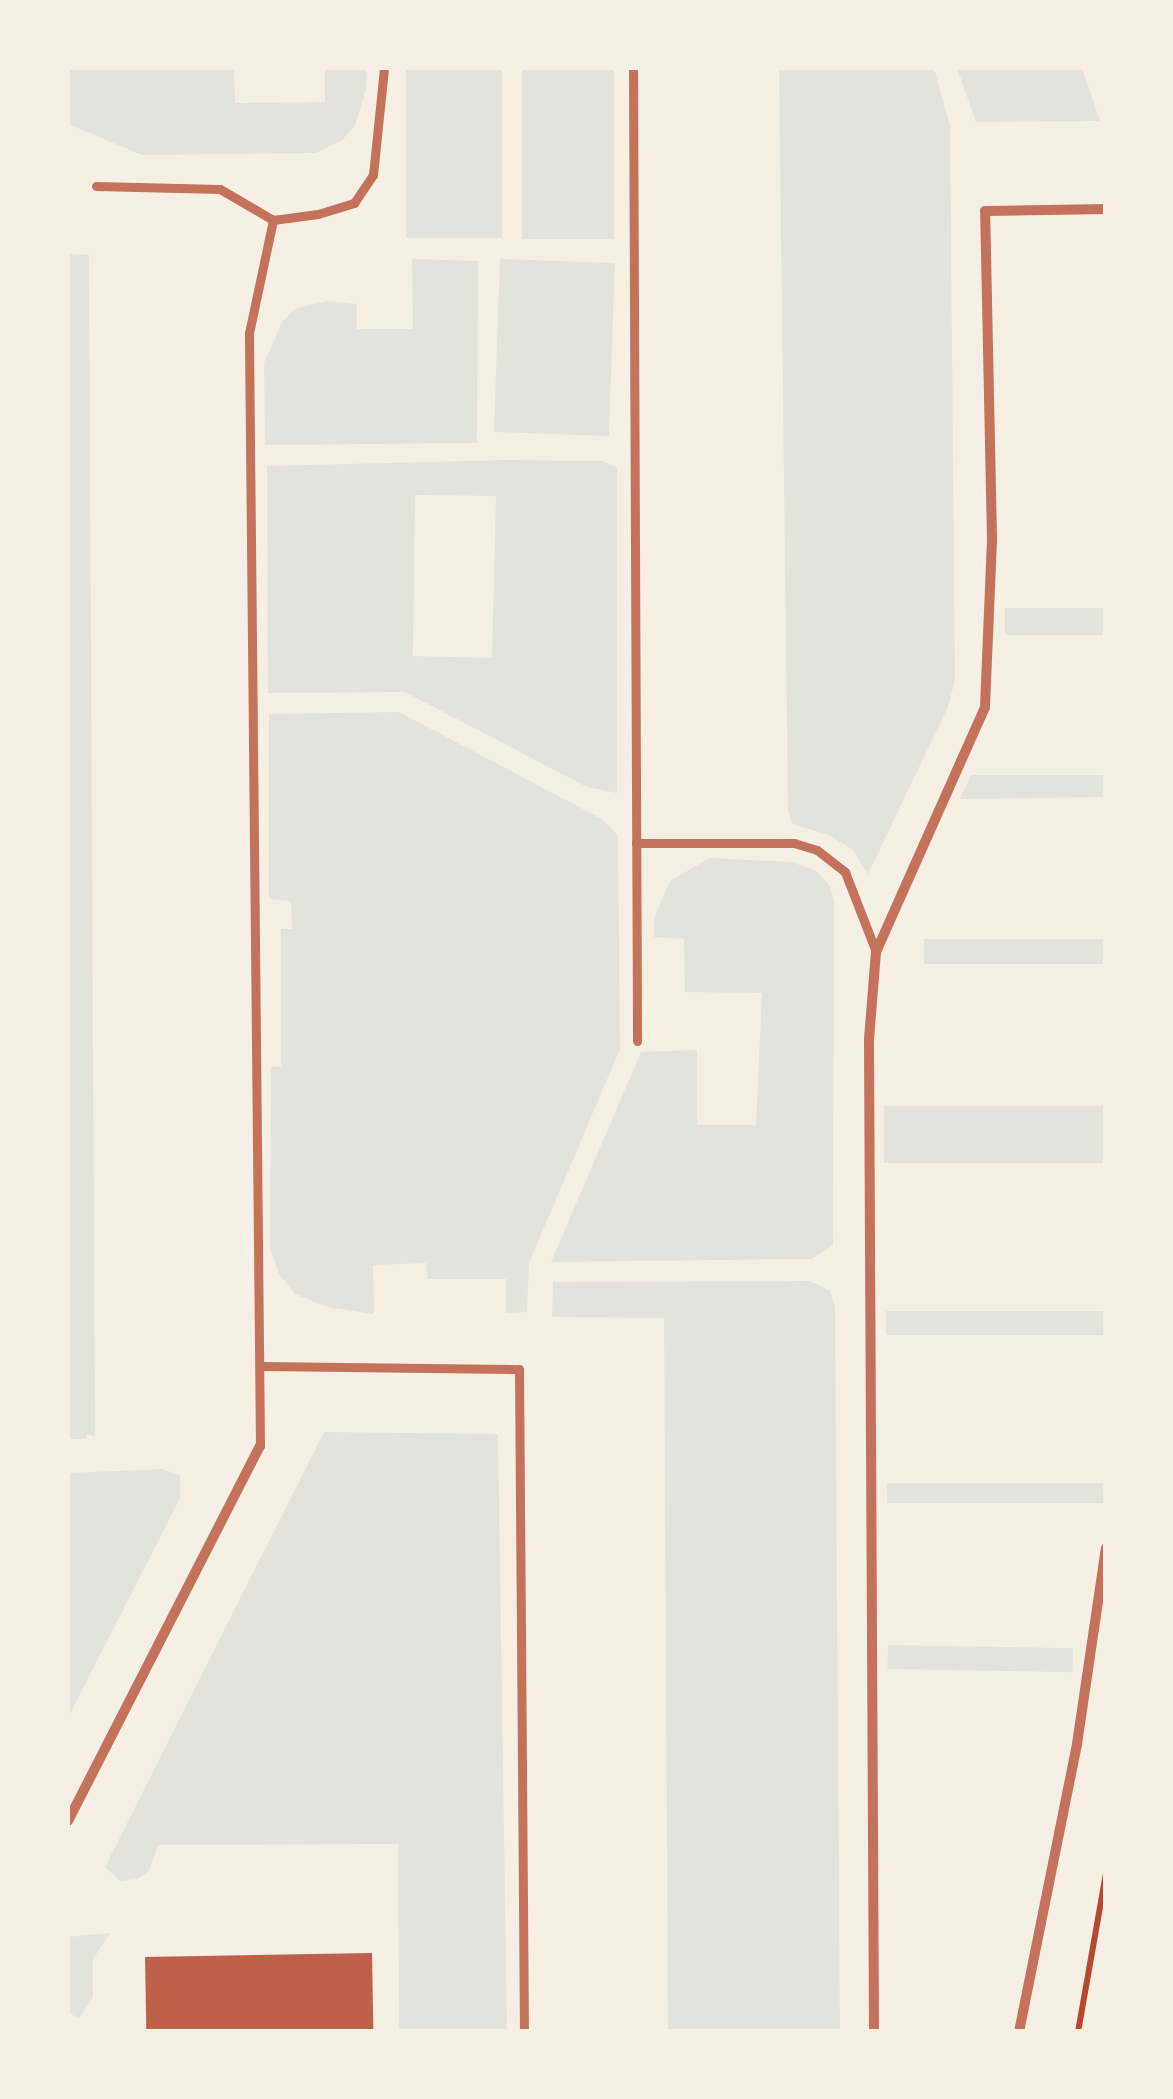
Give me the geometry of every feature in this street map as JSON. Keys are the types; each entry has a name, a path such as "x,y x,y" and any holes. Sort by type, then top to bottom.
{"street":[{"path":"96,186 220,190 273,220 318,214 354,203 373,176 384,68"},
{"path":"633,68 637,1041"},
{"path":"874,2032 869,1039 876,952 985,708 992,540 984,211 1106,209"},
{"path":"68,1821 260,1446 249,333 273,220"},
{"path":"636,843 794,844 816,850 845,872 876,952"},
{"path":"262,1366 519,1369 524,2032"},
{"path":"1019,2032 1074,1762 1106,1548"}],"path":[{"path":"1078,2032 1106,1874"}],"shaded area":[{"path":"68,68 234,68 235,103 325,102 325,68 367,68 366,89 355,126 342,140 316,153 142,155 68,124"},
{"path":"406,68 502,68 502,238 406,238"},
{"path":"522,68 614,68 614,239 522,239"},
{"path":"779,68 934,68 950,126 955,680 948,707 868,874 853,850 829,835 792,824 788,810"},
{"path":"957,68 1082,68 1100,121 976,122"},
{"path":"68,206 70,254 89,255 95,1436 87,1434 86,1439 68,1439"},
{"path":"412,259 478,261 477,443 265,445 264,363 282,322 294,309 327,301 357,304 357,329 413,329"},
{"path":"500,259 615,263 609,436 494,432"},
{"path":"506,460 602,461 617,468 617,793 587,787 405,692 268,693 267,466","holes":["415,495 496,496 492,658 413,656"]},
{"path":"1005,608 1105,608 1105,635 1005,635"},
{"path":"399,712 600,818 618,835 620,1049 529,1263 527,1312 506,1313 506,1279 428,1279 426,1263 373,1265 374,1314 327,1307 295,1294 279,1274 270,1248 271,1067 281,1066 281,929 292,929 291,901 269,899 269,714"},
{"path":"971,775 1105,775 1105,797 960,799"},
{"path":"710,858 791,862 815,870 830,886 834,900 833,1245 812,1259 551,1262 641,1052 697,1050 697,1125 756,1125 762,993 685,992 684,939 654,937 654,918 670,881"},
{"path":"924,939 1105,939 1105,964 924,964"},
{"path":"884,1106 1105,1106 1105,1163 884,1163"},
{"path":"810,1281 830,1291 835,1306 840,2031 668,2031 664,1318 552,1317 553,1282"},
{"path":"886,1311 1105,1311 1105,1335 886,1335"},
{"path":"324,1432 498,1434 507,2031 399,2031 398,1844 158,1845 149,1871 137,1879 120,1881 105,1867"},
{"path":"163,1469 180,1476 180,1498 68,1718 68,1473"},
{"path":"887,1483 1104,1483 1104,1503 887,1503"},
{"path":"888,1645 1073,1648 1073,1672 888,1669"},
{"path":"110,1933 93,1959 93,1997 79,2019 68,2012 68,1937"}],"building":[{"path":"372,1953 373,2032 146,2032 145,1957"}]}
